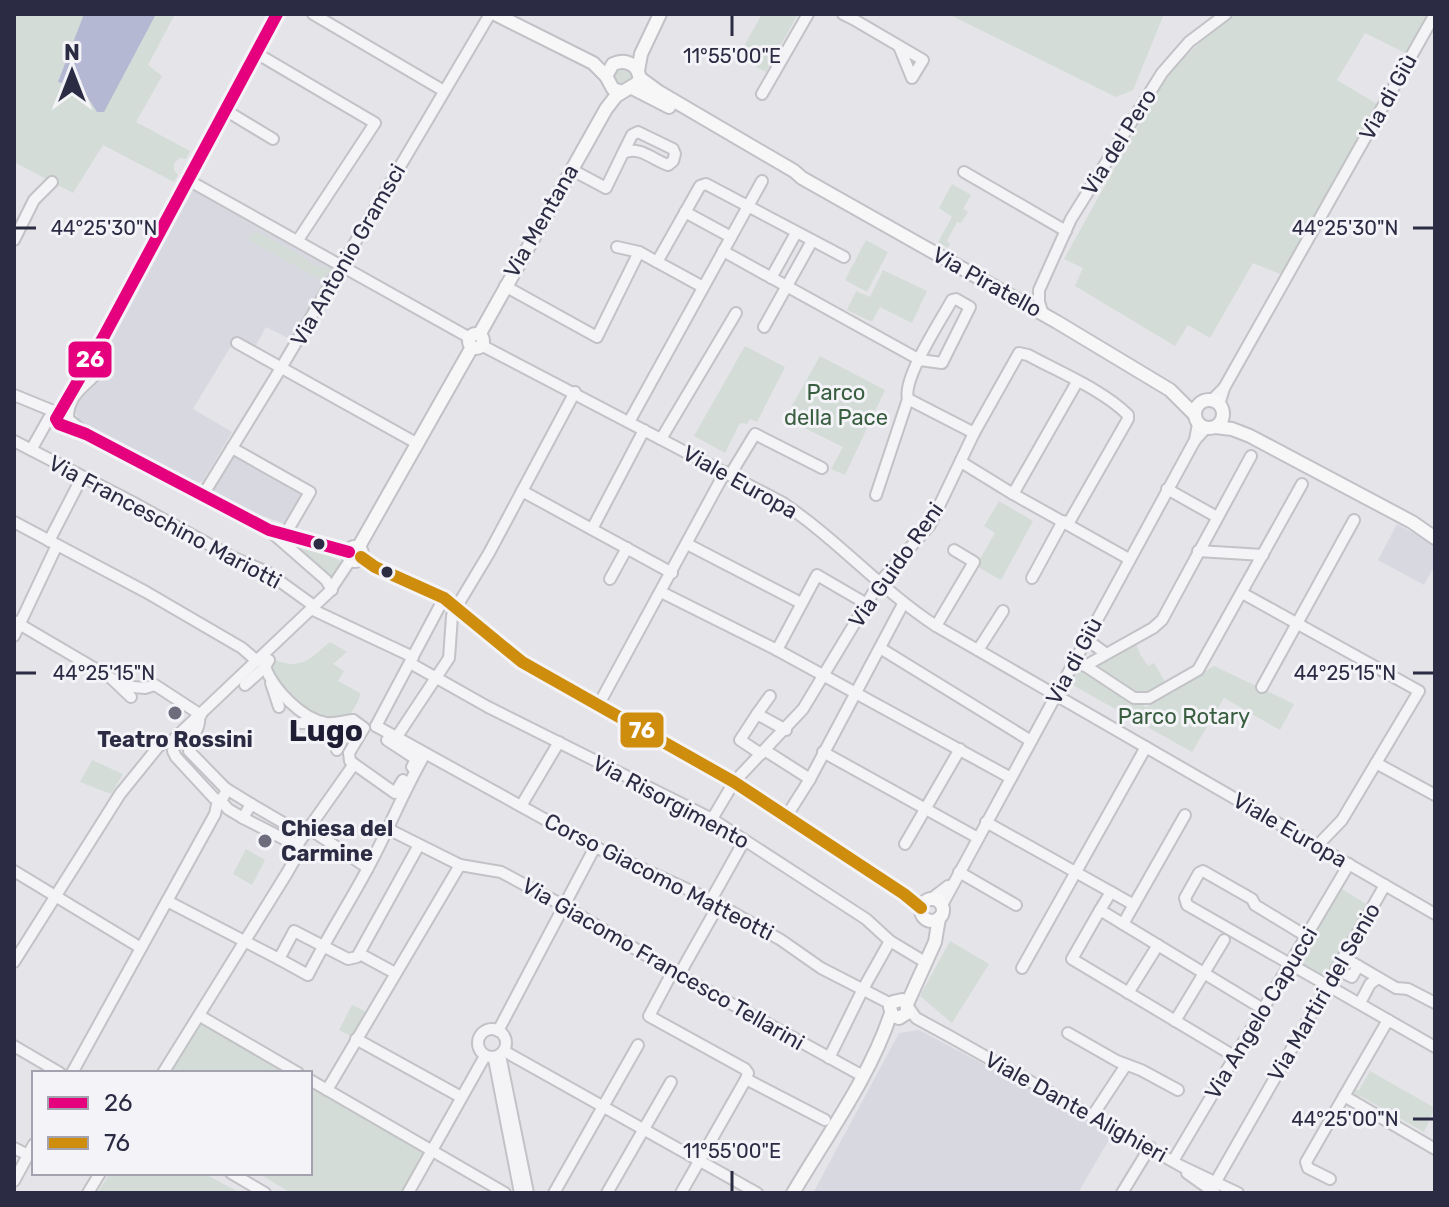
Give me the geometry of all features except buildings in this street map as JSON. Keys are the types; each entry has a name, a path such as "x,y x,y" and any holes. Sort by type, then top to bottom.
{"main road":[{"name":"Via Piratello","path":"493,14 593,63 608,81 633,82 794,177 802,178 1043,314 1170,390 1214,405 1250,436"},
{"name":"Via Piratello","path":"509,14 585,53 634,65 633,82"},
{"path":"608,81 619,62 635,52 660,14"},
{"path":"633,82 653,27"},
{"name":"Via Mentana","path":"606,109 608,81"},
{"name":"Via Mentana","path":"355,554 606,109 633,82"},
{"name":"Via Piratello","path":"1170,390 1204,423 1250,436 1412,522 1435,538"},
{"path":"1204,423 1214,405"},
{"path":"1204,423 1221,421 1214,405"},
{"path":"355,554 375,567 444,598 522,662 734,782 904,894 931,908"},
{"path":"902,1010 931,932 931,908"},
{"path":"793,1193 886,1029 902,1010 935,942 931,908"}],"street":[{"path":"31,450 61,417 88,373 103,363 99,352 104,336 277,14"},
{"path":"313,14 444,91"},
{"name":"Via Antonio Gramsci","path":"203,495 493,14"},
{"path":"762,94 808,14"},
{"path":"843,14 899,46"},
{"name":"Via del Pero","path":"1039,290 1066,231 1162,73 1189,42 1226,14"},
{"name":"Via di Giù","path":"1214,405 1435,14"},
{"path":"256,53 375,123 298,240"},
{"path":"225,110 273,139"},
{"path":"576,172 606,188 623,153 632,135 638,132 673,149 675,154 668,165 635,149 623,153"},
{"path":"964,172 1066,231"},
{"name":"Viale Europa","path":"188,180 475,341 728,473 807,519 903,604 936,626 1435,914"},
{"path":"629,422 762,181"},
{"path":"14,240 34,200 52,182"},
{"path":"657,262 702,184 844,257"},
{"path":"685,212 731,237"},
{"path":"771,278 796,233"},
{"path":"764,327 812,241"},
{"path":"617,247 639,252 703,287"},
{"path":"723,251 920,360 942,363 970,310 969,306 952,300 920,360 908,386 908,399 876,495"},
{"path":"505,286 597,337 639,252"},
{"path":"1013,297 1029,296 1039,290"},
{"path":"1039,290 1043,314"},
{"path":"661,439 736,313"},
{"path":"237,343 418,444"},
{"name":"Via Guido Reni","path":"712,819 734,782 803,709 865,603 930,525 974,433 1019,353 1077,382"},
{"path":"1013,494 1077,382 1128,415 1032,578"},
{"path":"352,767 349,753 364,728 376,726 396,738 449,658 452,616 575,392"},
{"path":"19,397 269,530 326,580 332,590"},
{"path":"908,399 974,433"},
{"name":"Via di Giù","path":"931,908 956,877 978,838 1204,423"},
{"path":"592,529 644,430"},
{"path":"599,704 728,473 755,434 822,468"},
{"name":"Via Franceschino Mariotti","path":"14,441 232,557 267,572 311,609 412,660"},
{"path":"232,448 310,492 286,533"},
{"path":"1085,666 1092,665 1105,653 1158,625 1251,456"},
{"path":"961,462 1129,559"},
{"path":"14,636 17,622 82,477"},
{"path":"1075,659 1134,698 1149,698 1198,670 1302,484"},
{"path":"1167,489 1217,517"},
{"path":"522,491 672,573"},
{"path":"1262,687 1354,520"},
{"path":"14,522 222,636 265,667 296,706 325,723"},
{"path":"245,685 265,667 311,609 332,590 355,554 269,530"},
{"path":"687,544 801,603"},
{"path":"610,579 627,548"},
{"path":"936,626 974,562 954,550"},
{"path":"1198,551 1263,555"},
{"path":"777,650 817,575 865,603"},
{"path":"661,592 777,650 1011,778"},
{"path":"1242,593 1419,691 1342,820 1329,853"},
{"path":"376,726 444,598"},
{"path":"786,817 810,779 903,604"},
{"path":"978,650 1003,611"},
{"path":"17,622 111,678 131,697"},
{"path":"1086,639 1105,653"},
{"path":"880,648 1031,741"},
{"name":"Via Risorgimento","path":"412,660 488,707 712,819 866,919 890,941 920,959"},
{"path":"265,667 279,707"},
{"path":"265,667 200,716 173,743 173,751 187,772 228,809 299,840 320,836 368,868"},
{"path":"120,686 145,688 155,685 200,716"},
{"path":"770,696 740,740 810,779"},
{"path":"757,714 786,730"},
{"path":"200,716 189,751 196,761 225,788 290,823 299,840"},
{"path":"353,720 338,755 399,795"},
{"path":"167,901 308,975 388,829 399,795 416,759 353,720 301,723"},
{"name":"Corso Giacomo Matteotti","path":"396,738 595,847 715,902 781,940 821,968 902,1010"},
{"path":"14,962 127,784 158,747 165,742 173,743"},
{"path":"521,806 559,742"},
{"path":"1022,968 1146,747"},
{"path":"905,844 960,749"},
{"path":"823,752 978,838"},
{"path":"399,795 425,754"},
{"path":"1376,763 1435,795"},
{"path":"164,1071 244,943 299,840 352,767"},
{"path":"73,1071 220,800 227,793 225,788"},
{"path":"243,818 251,804"},
{"path":"1123,924 1185,815"},
{"path":"1317,846 1342,820"},
{"path":"986,822 1134,905"},
{"name":"Via Giacomo Francesco Tellarini","path":"388,829 460,865 501,872 861,1075"},
{"path":"681,1193 748,1073 649,1016 715,902 744,841"},
{"path":"279,959 294,931 351,960 360,954 419,845"},
{"path":"498,1031 595,847"},
{"name":"Via Angelo Capucci","path":"1177,1163 1234,1056 1349,864"},
{"path":"327,1090 460,865"},
{"path":"14,871 141,948"},
{"path":"1306,936 1255,905 1252,899 1201,871 1184,900 1187,905 1435,1047"},
{"path":"956,877 1016,905"},
{"name":"Via Martiri del Senio","path":"1219,1189 1326,985 1385,885"},
{"path":"1111,892 1072,959 1234,1056"},
{"path":"1100,910 1263,1009"},
{"path":"1175,1021 1224,940"},
{"path":"829,1058 890,941"},
{"path":"1128,993 1158,945"},
{"path":"360,954 395,973"},
{"path":"1343,957 1396,988 1408,989 1435,1003"},
{"path":"1336,969 1352,977 1358,966"},
{"path":"1360,1003 1370,984 1378,978"},
{"name":"Viale Dante Alighieri","path":"902,1010 1150,1147 1219,1189 1238,1193"},
{"path":"200,1016 295,1071"},
{"path":"1330,1179 1308,1168 1306,1162 1388,1020"},
{"path":"498,1031 484,1031 478,1046 603,1107 757,1193"},
{"path":"408,1193 461,1097 506,1042 498,1031"},
{"path":"1068,1033 1178,1090"},
{"path":"356,1039 461,1097"},
{"path":"554,1193 638,1045"},
{"path":"14,1046 57,1071"},
{"path":"496,1055 520,1193"},
{"path":"496,1055 528,1193"},
{"path":"1093,1115 1126,1065"},
{"path":"746,1079 825,1120"},
{"path":"312,1081 505,1193"},
{"path":"607,1193 671,1082"},
{"path":"1344,1096 1435,1149"},
{"path":"1122,1193 1150,1147"},
{"path":"14,1148 28,1155"},
{"path":"14,1181 32,1148"},
{"path":"88,1193 99,1175"},
{"path":"234,1175 265,1193"}],"shaded area":[{"path":"189,185 334,265 290,339 266,327 255,347 236,337 193,409 232,432 203,481 196,484 80,422 74,410 81,394 93,379 99,379 105,371 110,355 106,345"},
{"path":"235,453 305,493 288,525 245,513 213,497 210,490"},
{"path":"1397,524 1435,545 1435,565 1424,585 1378,560"},
{"path":"919,1030 1113,1133 1078,1193 813,1193 899,1033"}],"green space":[{"path":"14,14 175,14 148,65 162,76 136,122 190,151 186,159 180,158 174,163 178,175 174,182 103,145 73,193 16,163 14,166"},
{"path":"762,14 798,14 766,72 738,57"},
{"path":"948,14 1164,14 1133,90 1116,97"},
{"path":"1236,14 1428,14 1407,54 1365,33 1337,80 1377,104 1282,275 1253,263 1210,338 1188,325 1175,346 1075,286 1083,268 1064,259 1157,92 1175,67 1197,45"},
{"path":"627,65 633,75 632,81 619,88 609,73 612,67"},
{"path":"952,184 971,195 963,209 968,212 961,223 957,222 947,241 950,244 948,248 938,242 952,217 939,208"},
{"path":"258,232 315,266 331,269 323,281 248,240 250,235"},
{"path":"866,240 888,252 867,292 845,280"},
{"path":"883,270 927,291 912,323 880,307 872,322 847,310 856,291 870,297"},
{"path":"745,346 785,367 757,422 750,419 747,424 740,423 725,453 694,436"},
{"name":"Parco della Pace","path":"820,356 885,390 845,475 831,469 843,447 785,418"},
{"path":"999,501 1033,521 1001,580 976,566 995,533 984,526"},
{"path":"294,541 343,563 334,582 290,546"},
{"path":"1135,641 1148,666 1154,663 1165,682 1153,692 1141,694 1096,667 1103,658"},
{"path":"330,642 347,652 333,664 344,671 338,681 360,693 353,710 344,718 332,720 320,717 294,699 275,677 271,667 275,660 292,664 305,661"},
{"name":"Parco Rotary","path":"1214,666 1294,704 1280,730 1224,698 1192,752 1069,683 1077,667 1146,707"},
{"path":"92,760 123,774 111,794 80,782"},
{"path":"246,849 265,860 252,885 233,874"},
{"path":"1340,888 1368,905 1325,980 1297,961"},
{"path":"950,941 989,964 952,1023 920,996"},
{"path":"352,1005 367,1012 353,1037 339,1030"},
{"path":"201,1024 283,1071 171,1071"},
{"path":"1370,1071 1435,1108 1424,1132 1360,1096 1357,1100 1350,1096 1354,1088 1359,1090"},
{"path":"312,1088 424,1152 401,1193 291,1193 261,1175 312,1175"},
{"path":"109,1175 207,1175 235,1190 233,1193 98,1192"}],"water":[{"path":"84,14 156,14 104,112 97,112 85,93 58,82"}],"transit line":[{"name":"26","path":"277,14 56,419 59,424 86,434 269,530 349,552"},
{"name":"76","path":"361,557 375,567 444,598 522,662 734,782 921,908"}],"place":[{"name":"Teatro Rossini","path":"175,713"},
{"name":"Chiesa del Carmine","path":"265,841"}],"district":[{"name":"Lugo","path":"326,731"}]}
